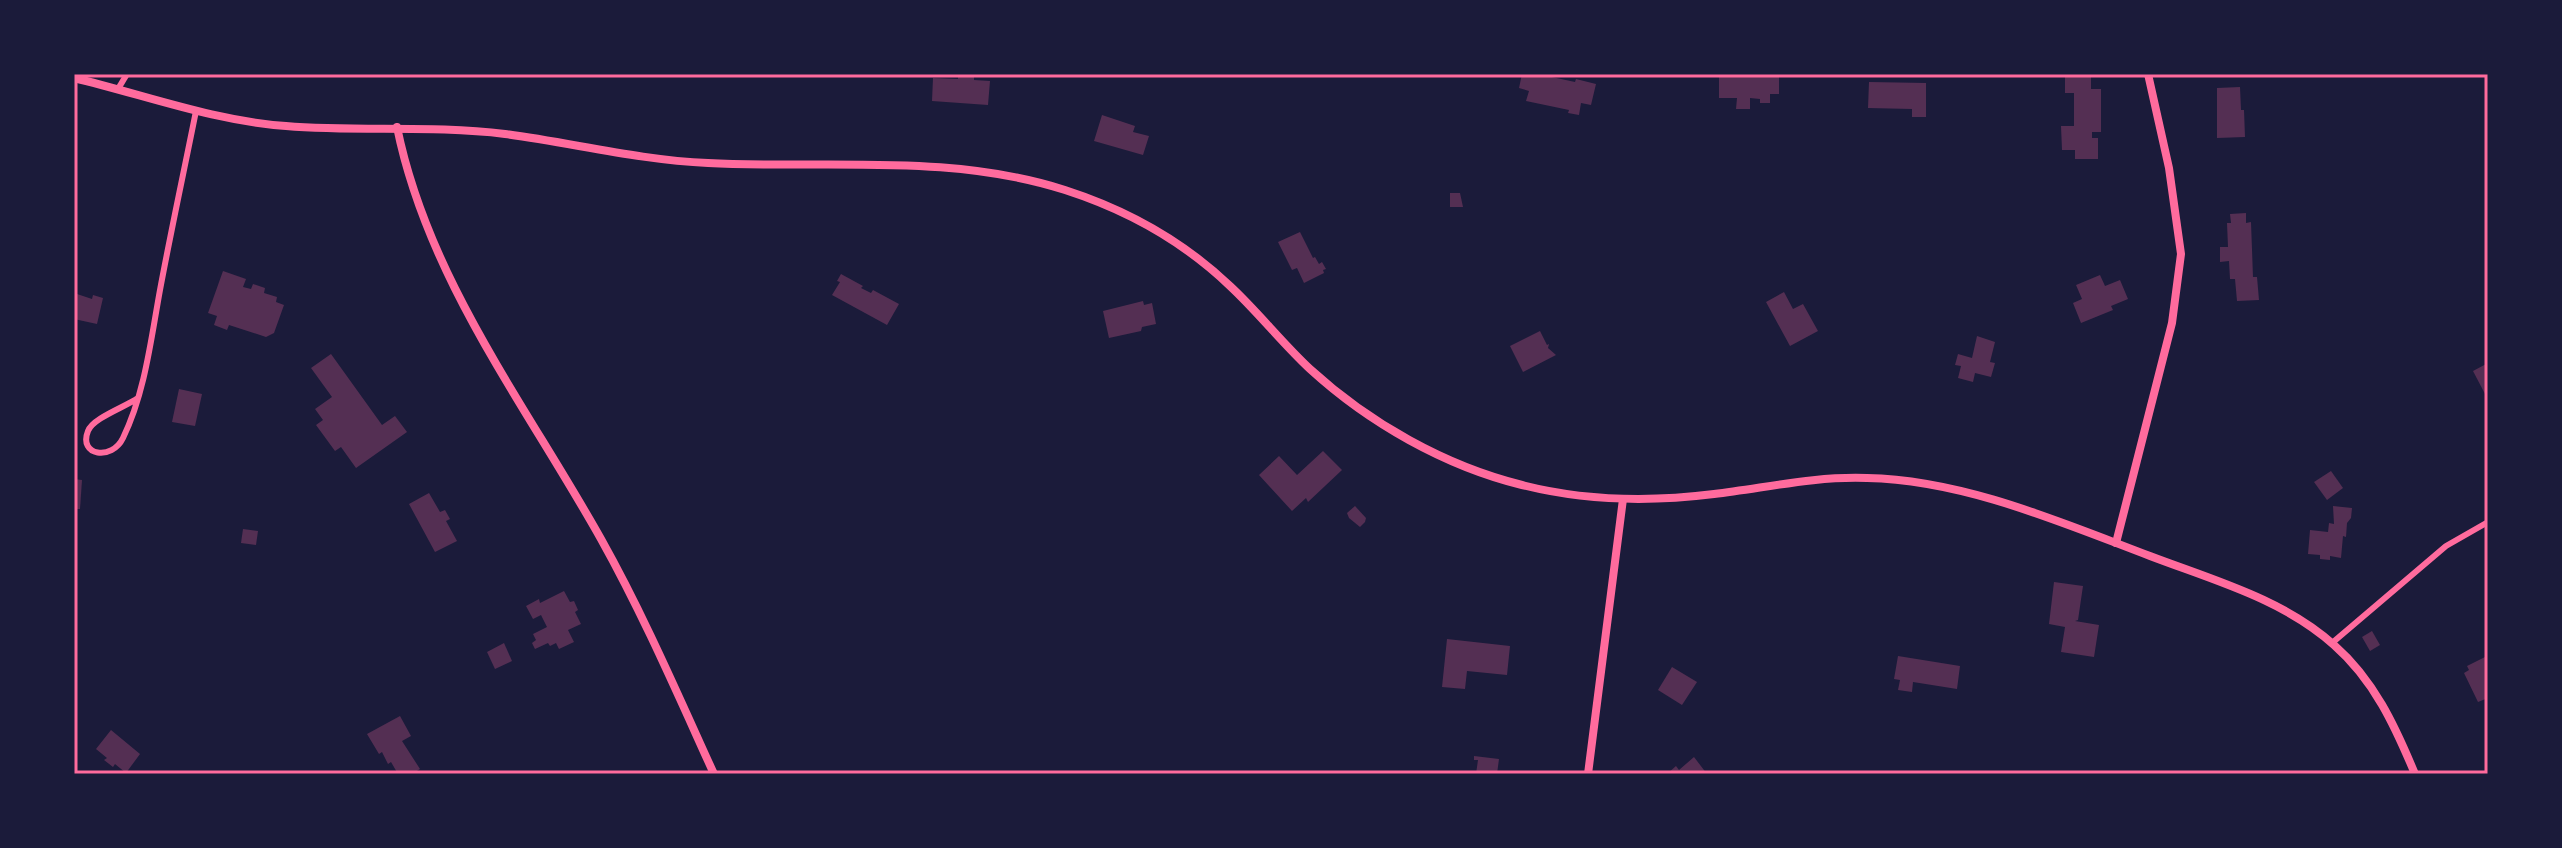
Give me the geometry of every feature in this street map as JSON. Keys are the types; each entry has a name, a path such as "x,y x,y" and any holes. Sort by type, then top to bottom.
{"street":[{"path":"2116,543 2172,323 2181,254 2169,168 2148,74"},
{"path":"74,78 246,122 507,134 658,159 705,163 962,169 1059,188 1122,211 1162,232 1231,286 1308,367 1336,391 1425,448 1476,471 1520,485 1568,495 1623,499 1706,495 1821,479 1916,482 1999,503 2116,543 2254,596 2286,611 2332,643 2351,661 2388,713 2415,774"},
{"path":"397,127 409,180 440,261 603,542 714,774"},
{"path":"1588,774 1623,499"}],"lane":[{"path":"118,89 127,74"},
{"path":"138,398 92,424 86,433 87,444 92,451 108,453 120,443 131,422 138,398 196,111"},
{"path":"2332,643 2446,546 2488,522"}],"building":[{"path":"958,74 974,74 974,80 990,81 988,105 932,101 933,78 958,79"},
{"path":"1522,74 1596,84 1591,105 1581,103 1579,115 1526,101 1529,91 1519,88"},
{"path":"1719,74 1779,74 1779,94 1770,94 1770,103 1760,103 1760,99 1750,98 1750,109 1736,109 1737,98 1719,98"},
{"path":"2065,74 2091,74 2091,89 2101,89 2101,132 2092,132 2092,138 2098,138 2098,159 2075,159 2075,150 2062,150 2061,126 2074,126 2074,93 2065,93"},
{"path":"1869,82 1926,83 1926,117 1912,117 1912,109 1868,108"},
{"path":"2240,87 2245,137 2217,138 2217,88"},
{"path":"1102,115 1135,126 1133,132 1149,136 1143,155 1094,141"},
{"path":"1450,193 1460,193 1463,207 1450,207"},
{"path":"2246,213 2246,223 2251,222 2253,277 2257,277 2259,300 2237,301 2235,279 2230,279 2229,261 2220,262 2220,247 2228,247 2227,223 2231,223 2230,214"},
{"path":"1300,232 1313,258 1319,264 1322,262 1326,269 1304,283 1297,268 1292,270 1278,242"},
{"path":"223,271 246,279 243,287 251,289 253,284 265,288 264,293 277,297 276,302 284,305 274,333 266,337 229,325 227,330 214,325 217,316 208,313"},
{"path":"841,274 863,286 861,288 871,293 873,290 899,304 887,325 832,295"},
{"path":"2100,275 2105,286 2120,280 2128,299 2111,306 2113,310 2081,323 2073,303 2082,299 2076,285"},
{"path":"1784,292 1793,309 1803,304 1818,331 1790,346 1766,302"},
{"path":"74,293 92,299 93,295 103,298 97,324 74,319"},
{"path":"1143,301 1144,305 1152,303 1156,324 1142,327 1141,331 1109,338 1103,311"},
{"path":"1540,331 1549,344 1548,348 1556,355 1523,372 1510,346"},
{"path":"1977,336 1995,342 1990,362 1995,363 1991,377 1975,373 1973,382 1958,378 1961,366 1955,365 1958,354 1972,358"},
{"path":"331,354 382,425 395,416 407,432 356,468 341,447 335,451 316,425 323,420 315,409 332,397 311,368"},
{"path":"2488,363 2488,393 2485,394 2473,371"},
{"path":"179,389 202,394 195,426 172,422"},
{"path":"1323,451 1342,470 1308,502 1306,498 1292,511 1259,475 1279,456 1297,475"},
{"path":"2331,471 2343,488 2327,500 2314,482"},
{"path":"74,479 82,480 80,509 74,509"},
{"path":"429,493 440,512 445,510 450,519 446,521 457,541 435,552 409,504"},
{"path":"1355,506 1366,518 1360,527 1347,513"},
{"path":"2333,506 2352,508 2351,518 2347,523 2346,537 2343,536 2341,558 2330,556 2330,560 2320,559 2320,555 2308,554 2310,530 2328,532 2329,523 2334,524"},
{"path":"243,529 258,531 256,545 241,543"},
{"path":"2054,582 2083,586 2078,620 2075,621 2099,625 2094,657 2061,652 2065,627 2049,624"},
{"path":"564,591 570,602 574,601 581,624 568,630 574,642 559,649 556,643 550,646 548,643 535,649 533,634 547,627 541,615 533,619 526,606"},
{"path":"2372,631 2380,645 2370,651 2362,637"},
{"path":"1447,639 1510,646 1507,675 1467,671 1465,689 1442,687"},
{"path":"504,643 512,661 495,669 487,652"},
{"path":"1898,656 1960,666 1957,689 1913,682 1912,692 1898,690 1900,680 1894,679"},
{"path":"2485,657 2488,664 2488,698 2478,702 2464,673 2469,670 2467,666"},
{"path":"1672,667 1697,682 1682,705 1658,690"},
{"path":"400,716 411,736 402,741 420,769 412,774 398,774 382,752 379,754 367,734"},
{"path":"111,730 140,754 126,773 104,760 107,758 96,749"},
{"path":"1474,756 1499,759 1497,774 1476,774 1478,760 1474,760"},
{"path":"1694,757 1707,774 1667,774 1676,766 1679,770"}]}
